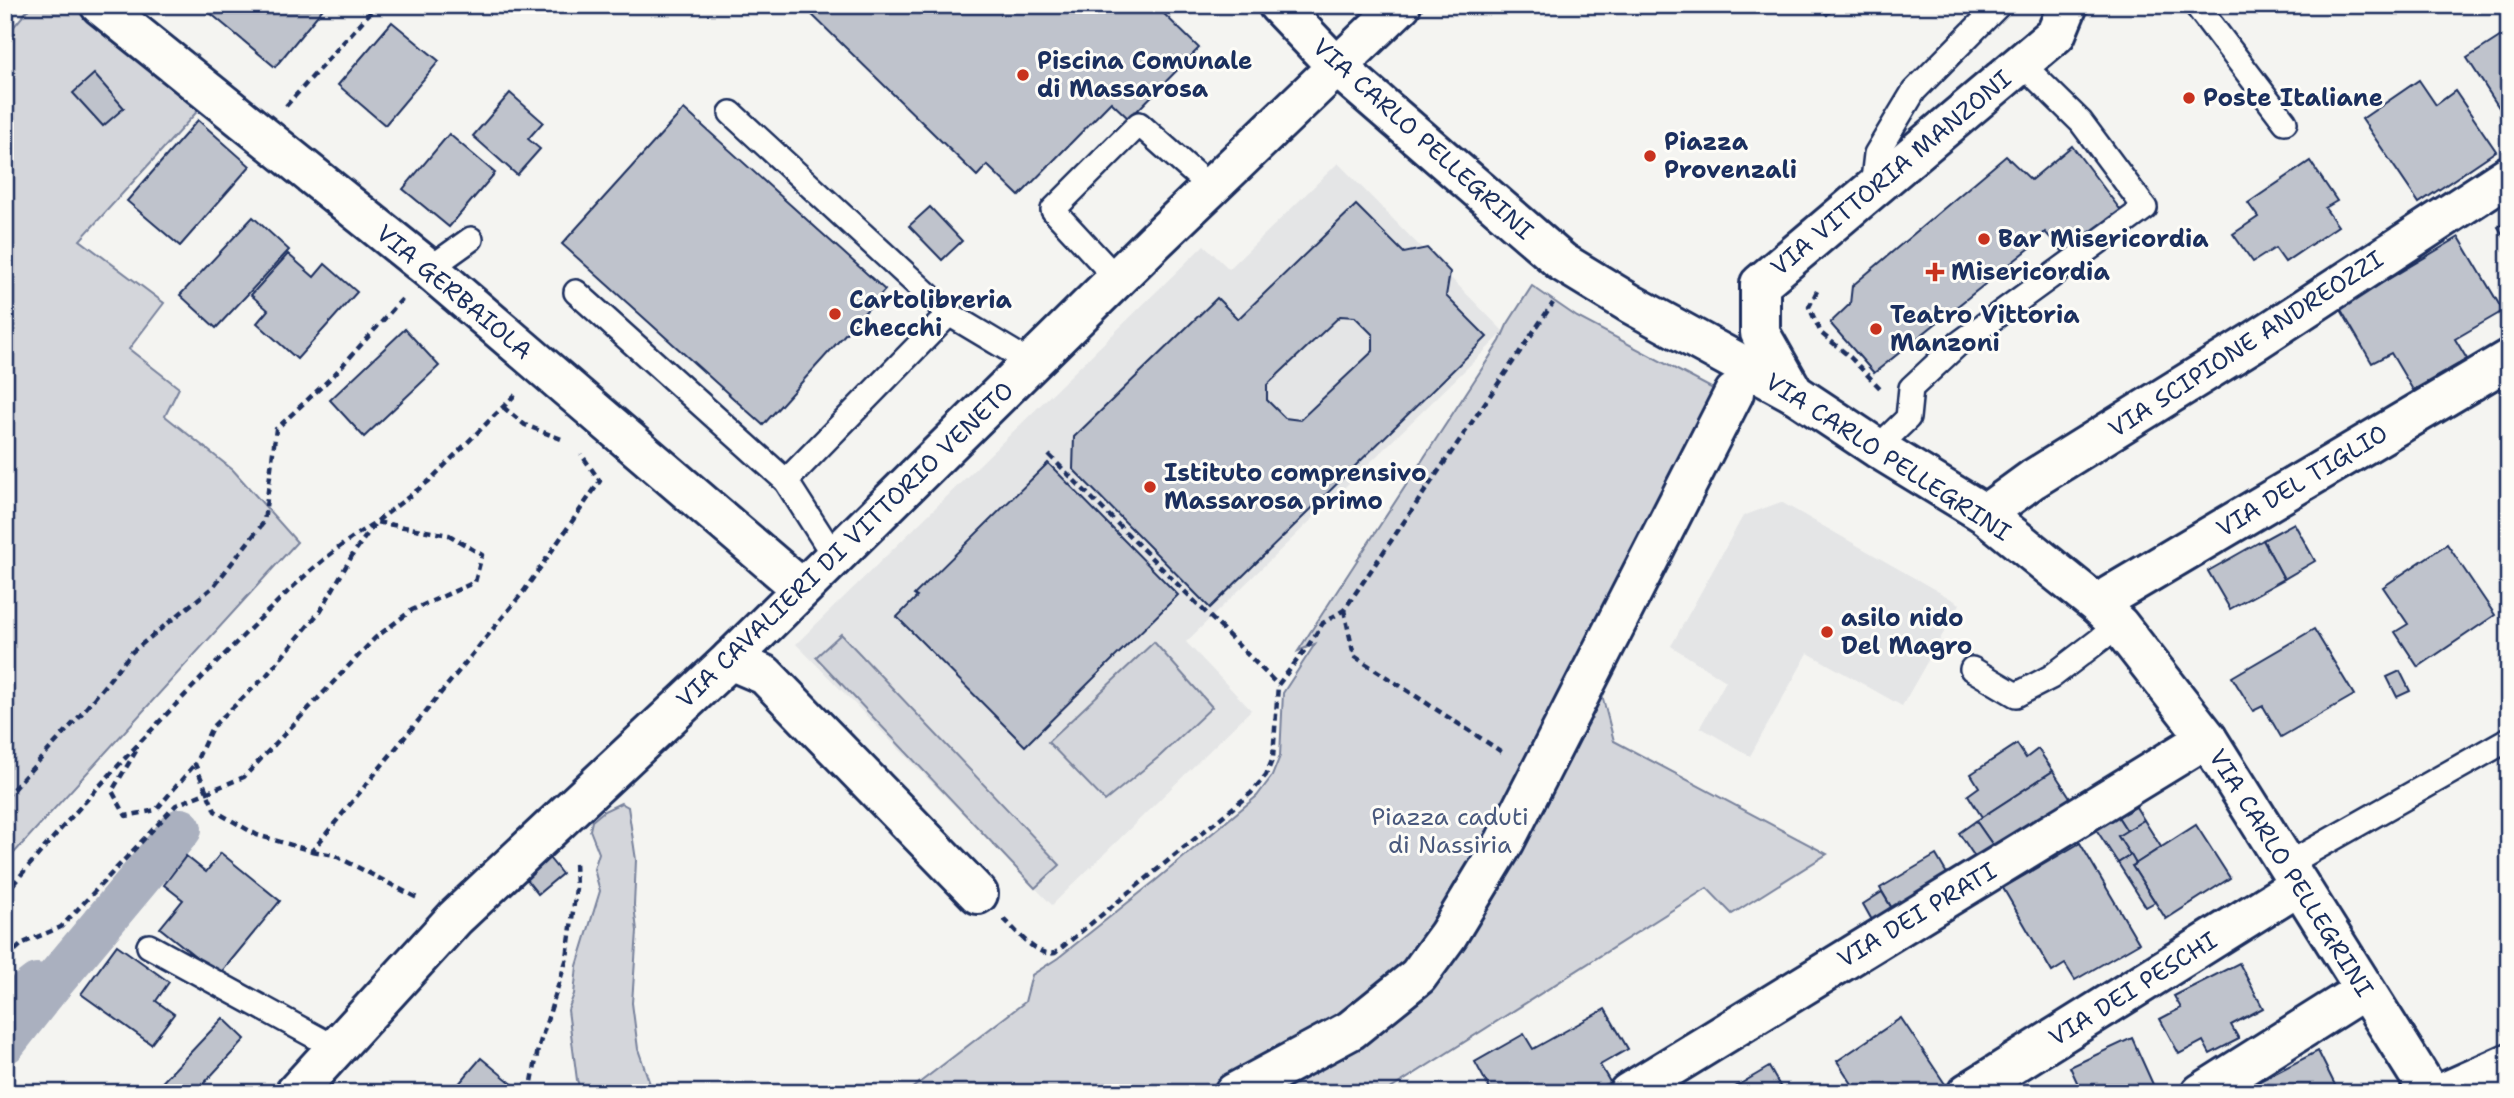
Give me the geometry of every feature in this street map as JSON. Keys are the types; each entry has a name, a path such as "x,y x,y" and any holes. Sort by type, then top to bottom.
{"street":[{"name":"VIA GERBAIOLA","path":"100,5 429,269 802,588"},
{"name":"VIA CARLO PELLEGRINI","path":"1278,5 1337,67 1562,262 1631,304 1794,393 1985,514 2109,615 2207,738 2430,1093"},
{"name":"VIA CAVALIERI DI VITTORIO VENETO","path":"295,1093 455,918 730,660 1031,362 1401,5"},
{"name":"VIA VITTORIA MANZONI","path":"1794,393 1760,333 1760,284 2056,34 2068,5"},
{"name":"VIA SCIPIONE ANDREOZZI","path":"1985,514 2033,479 2255,341 2509,175"},
{"name":"VIA DEL TIGLIO","path":"2109,615 2111,595 2509,359"},
{"path":"1234,1093 1351,1030 1418,976 1448,935 1539,774 1734,393"},
{"path":"730,660 765,676 978,894"},
{"name":"VIA DEI PRATI","path":"1628,1093 2207,738"},
{"name":"VIA DEI PESCHI","path":"1967,1093 2292,875"},
{"path":"2201,1093 2364,990"},
{"path":"2442,1093 2509,1063"}],"lane":[{"path":"1872,189 1876,154 1914,91 1999,5"},
{"path":"2196,5 2285,122"},
{"path":"1877,448 1908,418 1912,388 1958,344 2145,208 2081,122 2021,63"},
{"path":"731,113 949,314 1031,362"},
{"path":"1117,279 1053,210 1139,124 1211,188"},
{"path":"429,269 471,239"},
{"path":"576,292 786,481 834,556"},
{"path":"786,481 949,314"},
{"path":"1972,669 2016,695 2051,677 2109,615"},
{"path":"2292,875 2509,739"},
{"path":"149,946 336,1048"}],"path":[{"path":"260,134 377,5"},
{"path":"5,798 78,718 132,652 213,587 264,522 276,429 333,376 429,269"},
{"path":"1820,285 1809,307 1821,333 1850,356 1872,379"},
{"path":"978,894 1035,949 1044,953 1055,953 1251,793 1266,775 1273,758 1278,685 1323,623 1343,611 1559,294"},
{"path":"5,894 45,846 142,741 286,593 348,539 376,522 429,481 541,365"},
{"path":"503,407 525,425 572,443"},
{"path":"312,850 524,591 600,481 579,452"},
{"path":"1049,455 1278,685"},
{"path":"142,741 112,791 127,816 156,810 195,764 212,727 266,676 321,611 353,554 376,522"},
{"path":"5,960 23,943 61,928 176,805 244,777 375,638 412,610 475,582 482,555 449,535 376,522"},
{"path":"1343,611 1354,656 1539,774"},
{"path":"195,764 215,811 257,835 334,855 455,918"},
{"path":"530,1093 538,1049 567,958 576,888 573,834 559,820"}],"shaded area":[{"name":"Istituto comprensivo Massarosa primo","path":"1338,163 1504,332 1186,642 1251,710 1052,905 796,644 1204,245 1229,269"},
{"path":"1781,502 1960,604 1902,706 1808,653 1750,756 1700,727 1726,681 1671,646 1743,516"}],"green space":[{"path":"32,5 89,5 203,105 80,240 164,303 129,349 179,388 165,416 233,470 297,542 5,863 5,37"},
{"name":"Piazza caduti di Nassiria","path":"1532,286 1577,317 1749,408 1601,691 1614,741 1827,854 1732,914 1707,888 1384,1093 906,1093 1025,1002 1032,975 1058,958 1155,881 1257,796 1272,776 1280,756 1283,693 1315,644 1298,651 1500,341"},
{"path":"841,634 1060,865 1035,888 816,657"},
{"path":"1154,642 1212,707 1160,756 1105,801 1048,742"},
{"path":"621,803 628,807 636,860 634,905 637,931 632,1003 638,1049 653,1093 582,1093 577,1080 568,1010 574,994 577,966 600,891 594,869 599,853 590,830 592,821 604,811"}],"building":[{"path":"207,5 326,5 275,67 204,8"},
{"name":"Piscina Comunale di Massarosa","path":"802,5 1155,5 1199,48 1129,119 1111,102 1019,196 987,165 977,176"},
{"path":"1796,5 1837,5 1827,15 1820,8"},
{"path":"392,22 439,61 385,125 338,85"},
{"path":"2509,31 2509,123 2467,58"},
{"path":"94,74 124,108 103,126 73,93"},
{"path":"2419,80 2436,105 2455,91 2496,151 2419,203 2362,119"},
{"path":"510,93 543,122 528,139 540,149 517,175 473,136"},
{"path":"684,109 885,290 763,425 562,244"},
{"path":"198,120 250,166 180,246 127,201"},
{"path":"449,134 495,173 449,227 403,189"},
{"path":"2072,146 2122,212 2065,254 2045,232 2030,248 1874,373 1830,323 1850,304 1852,286 2006,156 2031,180"},
{"path":"2310,161 2337,201 2325,208 2338,226 2285,262 2275,248 2253,262 2233,234 2258,217 2248,203"},
{"path":"1356,205 1404,253 1427,248 1450,272 1446,296 1487,337 1210,608 1073,469 1074,437 1217,298 1238,319","holes":["1340,316 1355,317 1373,335 1373,351 1300,420 1285,418 1267,400 1267,385"]},
{"path":"930,207 962,241 942,260 909,226"},
{"path":"253,217 289,250 216,328 180,295"},
{"path":"2509,220 2509,244 2498,227"},
{"path":"2459,237 2503,311 2455,339 2467,359 2413,390 2391,353 2372,363 2340,308"},
{"path":"288,254 314,277 325,264 357,292 297,359 257,323 268,310 251,295"},
{"path":"405,329 439,366 364,437 330,400"},
{"path":"1048,463 1178,595 1025,746 897,617 917,597 914,595"},
{"path":"2294,523 2315,561 2284,579 2263,540"},
{"path":"2263,540 2284,579 2230,609 2208,571"},
{"path":"2447,544 2495,615 2418,667 2395,632 2408,624 2383,587"},
{"path":"2314,629 2354,695 2281,737 2263,706 2253,711 2232,677"},
{"path":"2400,671 2410,691 2397,697 2387,677"},
{"path":"2017,744 2026,758 2038,749 2053,771 1982,817 1968,795 1979,787 1971,774"},
{"path":"2053,771 2075,805 1999,854 1976,821"},
{"path":"2136,807 2144,820 2127,831 2118,817"},
{"path":"2113,809 2127,831 2118,836 2131,855 2118,863 2092,823"},
{"path":"2144,820 2161,847 2136,864 2118,836"},
{"path":"1976,821 1999,854 1981,866 1959,833"},
{"path":"2196,825 2230,878 2166,919 2132,866"},
{"path":"2080,843 2139,943 2075,980 2065,964 2052,972 2003,888"},
{"path":"221,853 280,901 219,975 160,928 183,900 164,885 186,856 206,872"},
{"path":"546,854 562,874 538,894 522,874"},
{"path":"1936,855 1953,884 1897,917 1880,888"},
{"path":"2131,855 2136,864 2132,866 2155,902 2146,907 2118,863"},
{"path":"1882,892 1897,917 1877,929 1863,904"},
{"path":"117,945 169,982 156,1001 174,1014 151,1044 81,994"},
{"path":"2239,963 2263,1008 2231,1025 2239,1039 2210,1054 2203,1041 2179,1054 2160,1019 2181,1008 2174,996"},
{"path":"1605,1009 1628,1049 1600,1065 1610,1082 1591,1093 1492,1093 1475,1062 1524,1034 1533,1049"},
{"path":"223,1018 245,1039 195,1093 152,1093"},
{"path":"1901,1018 1947,1087 1939,1093 1858,1093 1837,1061"},
{"path":"2132,1038 2156,1091 2082,1093 2070,1067"},
{"path":"2318,1051 2339,1093 2258,1093 2254,1084"},
{"path":"481,1058 515,1086 509,1093 451,1093"},
{"path":"1769,1067 1784,1093 1725,1093"}],"waterway":[{"path":"44,993 181,829"},
{"path":"5,1009 37,984 44,993 5,1043"}],"place":[{"name":"Piscina Comunale di Massarosa","path":"1023,75"},
{"name":"Poste Italiane","path":"2189,98"},
{"name":"Piazza Provenzali","path":"1650,156"},
{"name":"Bar Misericordia","path":"1984,239"},
{"name":"Misericordia","path":"1935,272"},
{"name":"Cartolibreria Checchi","path":"835,314"},
{"name":"Teatro Vittoria Manzoni","path":"1876,329"},
{"name":"Istituto comprensivo Massarosa primo","path":"1150,487"},
{"name":"asilo nido Del Magro","path":"1827,632"}]}
